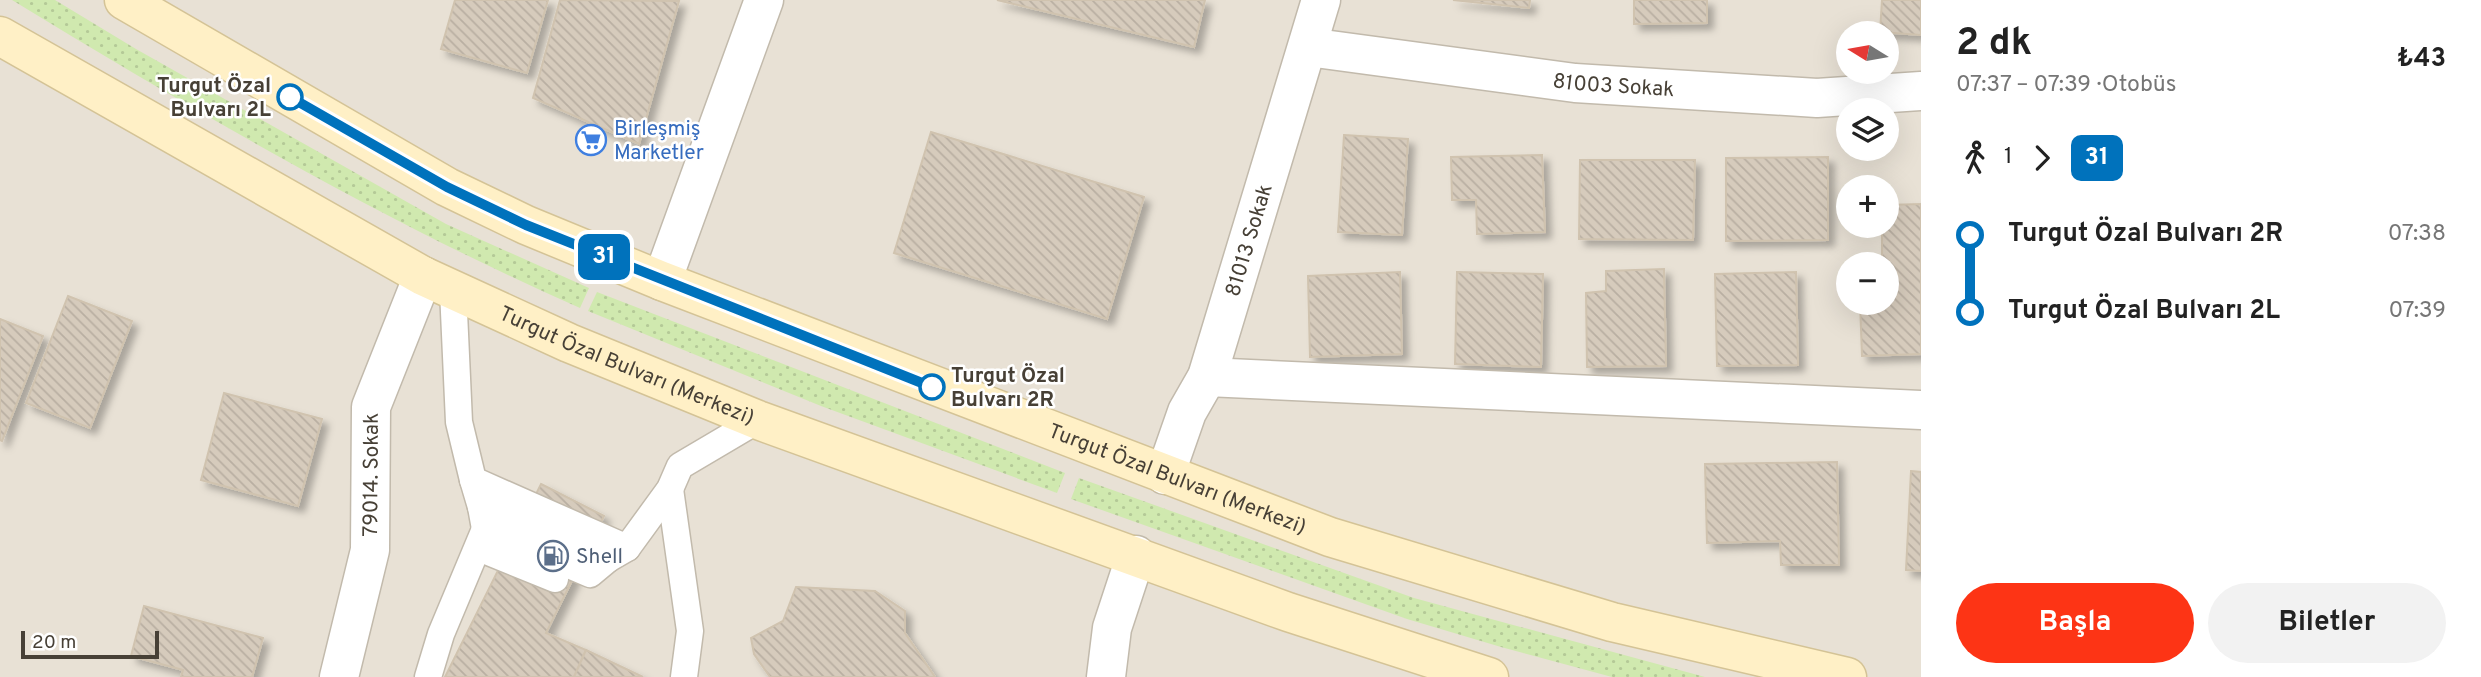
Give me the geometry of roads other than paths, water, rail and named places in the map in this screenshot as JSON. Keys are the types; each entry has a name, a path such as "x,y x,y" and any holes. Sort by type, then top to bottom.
{"main road":[{"name":"Turgut Özal Bulvarı (Merkezi)","path":"124,0 447,187 526,225 662,281 1330,537 1432,570 1612,622 1847,677"},
{"name":"Turgut Özal Bulvarı (Merkezi)","path":"0,36 438,283 569,343 758,420 1314,621 1489,677"}],"street":[{"path":"662,281 764,0"},
{"name":"81013 Sokak","path":"1165,475 1187,412 1207,377 1321,0"},
{"name":"81003 Sokak","path":"1308,47 1575,83 1817,98 1921,91"},
{"name":"79014. Sokak","path":"339,677 370,551 371,407 438,283"},
{"path":"1207,377 1921,410"},
{"path":"1105,677 1112,628 1136,555"}],"lane":[{"path":"438,283 459,422 491,553 575,587 608,560 670,489 680,466 758,420"},
{"path":"473,480 608,560"},
{"path":"670,489 690,631 684,677"},
{"path":"483,518 608,560"},
{"path":"428,677 483,518"}],"place":[{"name":"Turgut Özal Bulvarı 2L","path":"290,97"},
{"name":"Birleşmiş Marketler","path":"591,140"},
{"name":"Turgut Özal Bulvarı 2R","path":"932,387"},
{"name":"Shell","path":"553,556"}]}
